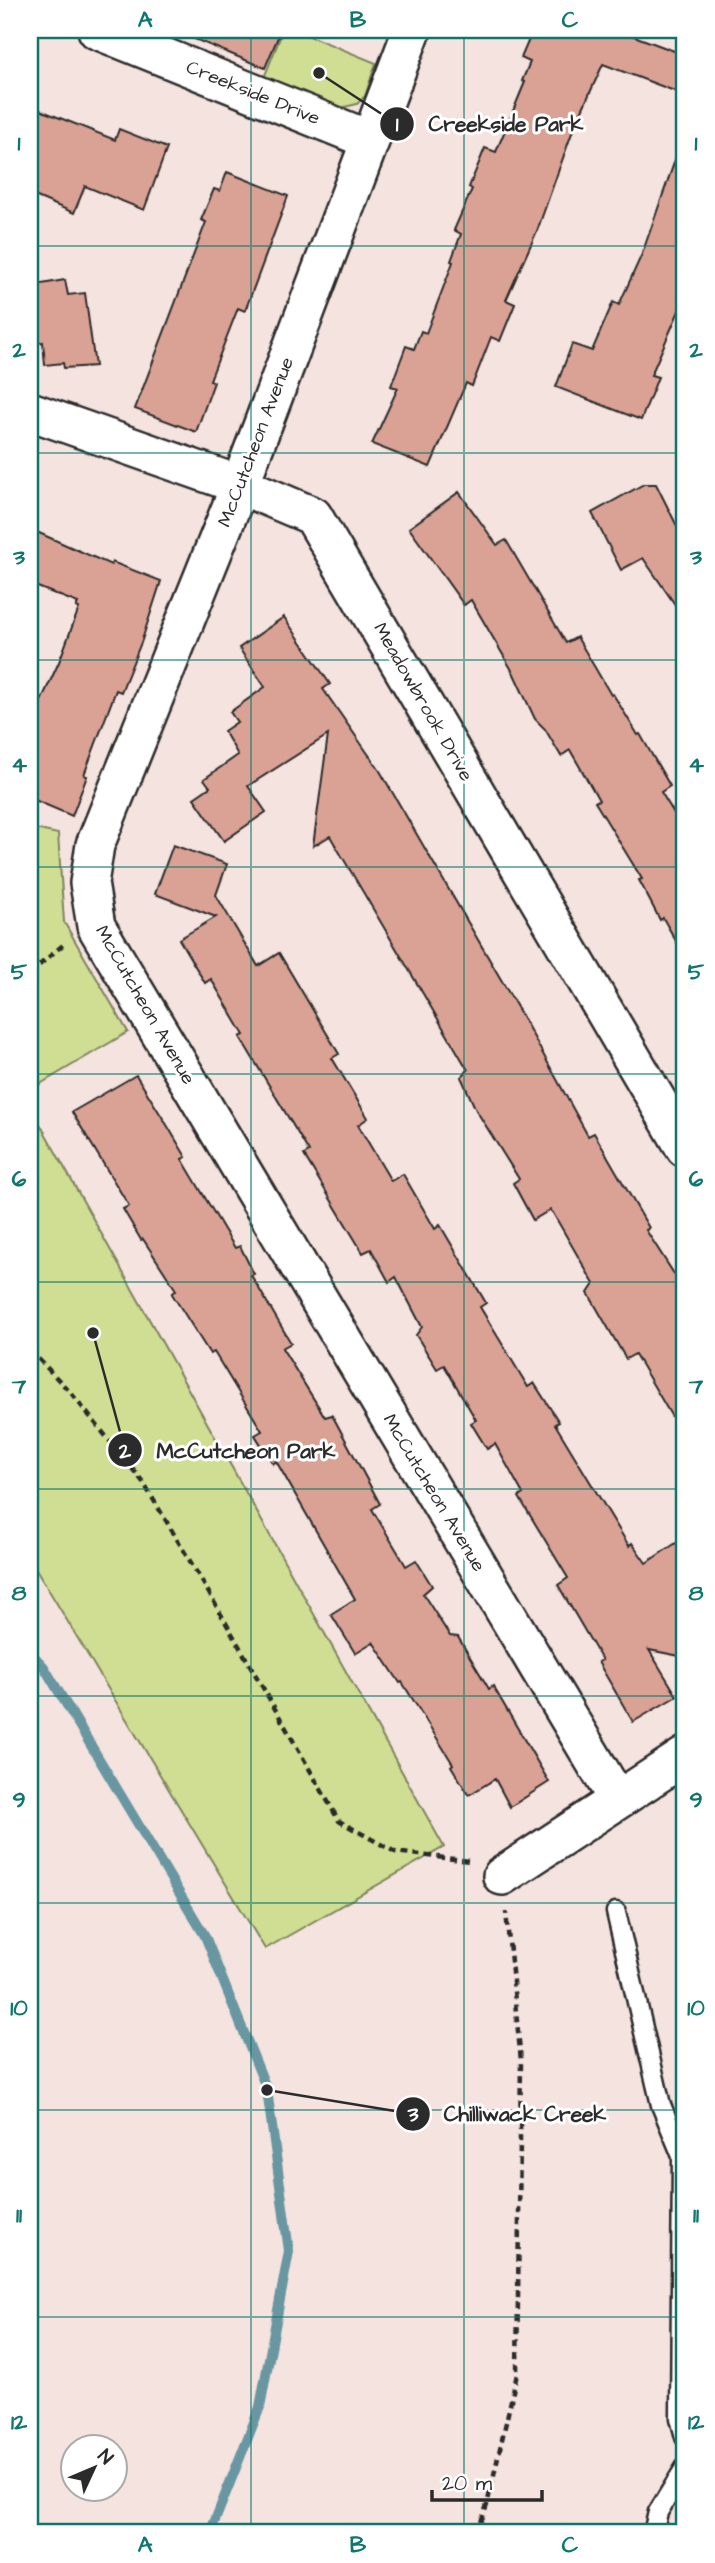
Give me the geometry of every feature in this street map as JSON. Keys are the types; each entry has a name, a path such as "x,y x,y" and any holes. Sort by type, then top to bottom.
{"street":[{"name":"Creekside Drive","path":"97,30 370,140"},
{"name":"McCutcheon Avenue","path":"412,30 240,485 95,845 89,883 96,926 617,1799"},
{"name":"Meadowbrook Drive","path":"30,411 240,485 313,516 685,1149"},
{"path":"502,1876 685,1756"}],"lane":[{"path":"616,1912 661,2105 684,2156 680,2418 685,2437"},
{"path":"653,2533 658,2512 685,2469"}],"path":[{"path":"30,973 56,949 96,926"},
{"path":"30,1350 71,1393 143,1482 339,1821 395,1852 477,1862 502,1876 521,2061 517,2374 487,2505 477,2533"}],"green space":[{"path":"283,30 295,30 376,63 365,96 357,104 336,109 262,83"},
{"path":"30,828 58,834 64,922 128,1032 30,1090"},
{"path":"30,1106 444,1847 265,1949 30,1559"}],"building":[{"path":"173,30 281,30 265,68"},
{"path":"533,30 618,30 685,55 685,95 603,64 573,130 537,231 506,300 515,304 500,341 491,337 472,386 466,383 430,467 372,444 398,388 391,386 406,346 414,349 421,331 426,333 461,234 454,230 472,189 469,187 485,148 496,152 525,82 522,81 530,62 521,58"},
{"path":"30,106 115,140 119,129 167,148 144,210 85,186 74,213 30,194"},
{"path":"681,143 685,144 685,297 651,375 658,377 641,420 556,387 572,344 592,351 613,302 619,305 642,254"},
{"path":"227,172 288,196 245,311 238,308 210,380 214,382 196,432 135,409 206,222 201,220 214,189 220,191"},
{"path":"65,280 68,295 85,293 95,366 64,368 63,363 45,365 43,342 30,344 30,286"},
{"path":"644,484 656,484 685,542 685,619 643,558 621,570 592,513"},
{"path":"459,492 497,545 506,540 566,643 577,637 670,786 661,792 685,831 685,957 663,918 660,920 639,880 642,879 595,802 599,800 570,750 561,756 545,729 535,719 513,672 471,600 464,605 409,528"},
{"path":"30,529 111,565 112,562 161,581 142,640 121,692 116,690 84,775 87,776 72,816 30,798 30,725 59,662 79,608 76,607 78,603 30,584"},
{"path":"284,617 330,684 323,689 380,771 521,1014 588,1136 594,1133 649,1228 646,1230 685,1291 685,1439 635,1354 626,1359 588,1293 594,1284 553,1213 550,1210 533,1220 513,1183 519,1179 476,1110 461,1077 468,1070 330,836 313,846 328,735 248,786 266,812 224,841 194,798 210,787 204,779 238,755 224,731 237,722 230,712 265,687 239,648"},
{"path":"173,845 227,864 216,895 258,966 279,953 339,1054 332,1058 368,1118 358,1125 391,1181 403,1174 435,1229 440,1225 486,1303 480,1307 528,1387 534,1383 559,1422 555,1424 629,1546 632,1543 646,1563 685,1537 685,1657 649,1650 677,1696 633,1722 598,1662 602,1660 558,1585 568,1578 519,1497 523,1494 495,1444 487,1449 471,1423 476,1420 444,1365 437,1369 416,1335 422,1327 396,1277 389,1282 371,1249 363,1253 304,1155 309,1152 240,1037 244,1035 211,979 205,983 179,939 216,917 155,894"},
{"path":"136,1075 186,1157 182,1159 235,1248 240,1246 254,1274 251,1275 291,1343 282,1348 325,1417 332,1415 380,1504 372,1509 406,1566 416,1560 432,1586 423,1594 450,1636 458,1637 489,1689 493,1686 549,1782 510,1807 495,1779 469,1795 402,1682 400,1683 373,1642 355,1653 331,1614 355,1599 276,1461 273,1464 255,1435 262,1431 214,1352 210,1354 172,1294 176,1290 143,1239 141,1240 123,1209 129,1206 72,1112"}],"waterway":[{"path":"30,1652 44,1667 205,1936 267,2090 289,2251 260,2407 210,2533"}],"place":[{"name":"Creekside Park","path":"319,73"},
{"name":"McCutcheon Park","path":"93,1333"},
{"name":"Chilliwack Creek","path":"267,2090"}]}
